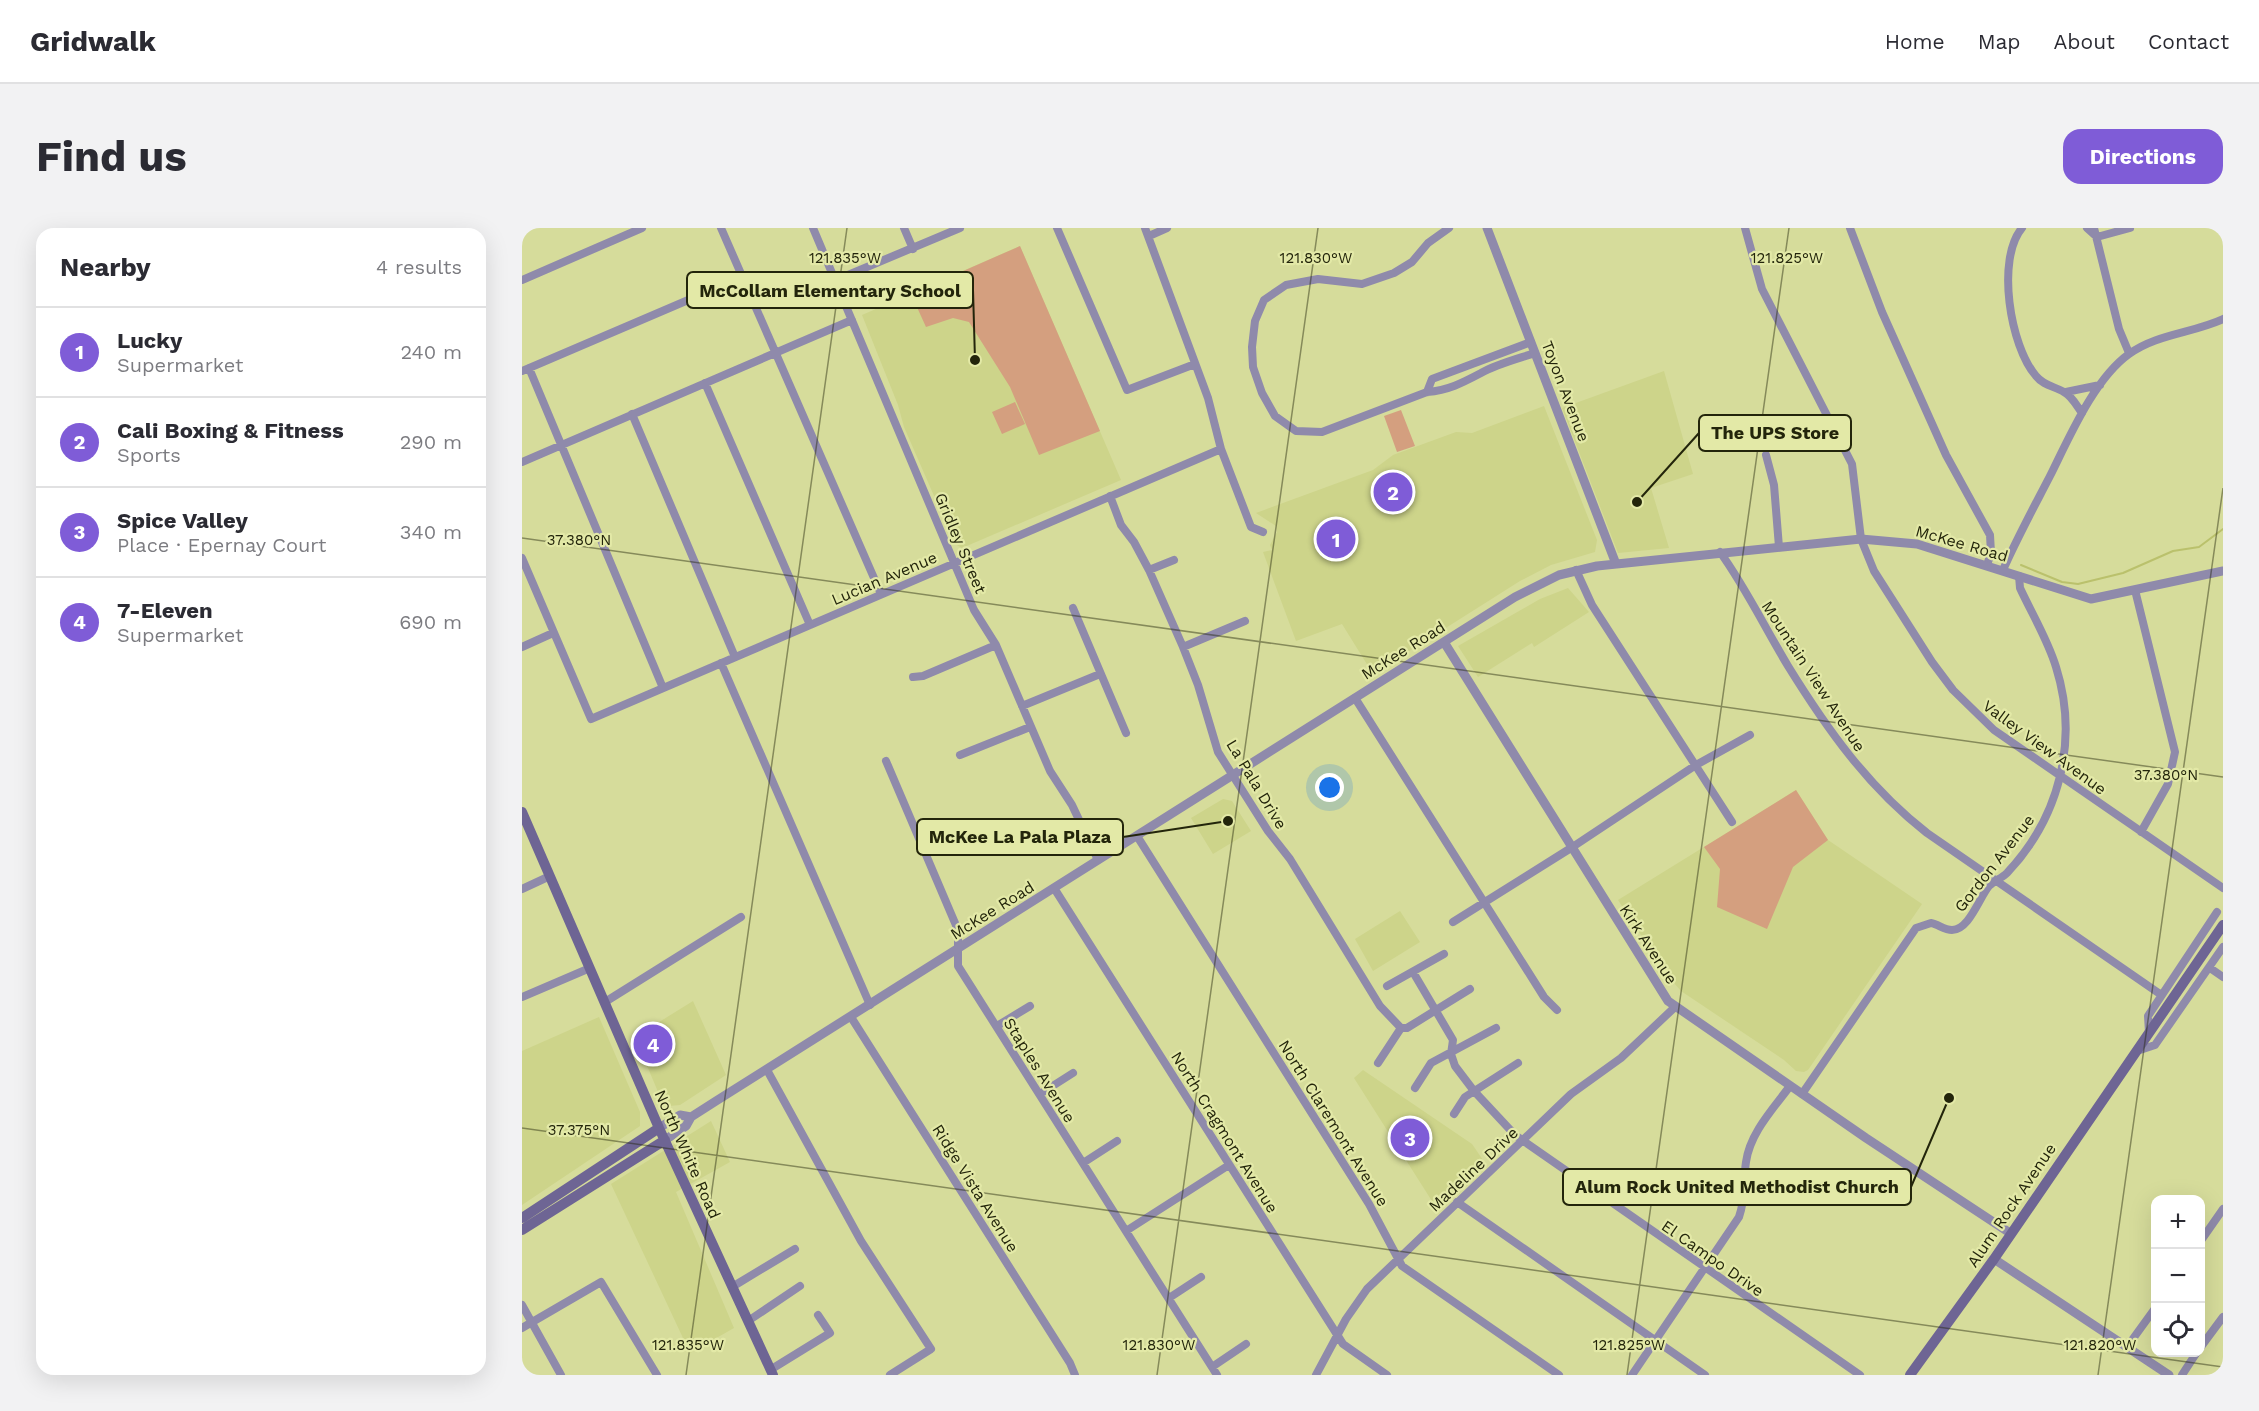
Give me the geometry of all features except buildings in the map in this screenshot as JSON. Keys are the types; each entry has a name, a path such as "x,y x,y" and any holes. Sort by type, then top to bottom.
{"main road":[{"name":"North White Road","path":"522,812 659,1128 771,1372"},
{"name":"Alum Rock Avenue","path":"1910,1375 1994,1259 2223,925"},
{"name":"McKee Road","path":"522,1218 659,1128"},
{"name":"McKee Road","path":"522,1230 665,1140"}],"street":[{"path":"522,280 642,228"},
{"path":"721,228 882,594"},
{"name":"Gridley Street","path":"813,228 974,610 996,645 1050,771 1072,805 1098,860"},
{"path":"904,228 914,249"},
{"path":"836,280 960,228"},
{"path":"1057,228 1127,390 1196,364"},
{"path":"1167,228 1147,232 1196,364 1221,449 1251,527 1263,532"},
{"path":"1449,228 1428,243 1412,262 1394,273 1362,284 1318,279 1286,285 1264,300 1255,321 1252,347 1253,367 1262,393 1275,416 1296,431 1322,432 1427,392 1444,391 1470,381 1481,373 1535,353"},
{"name":"Toyon Avenue","path":"1487,228 1616,564"},
{"name":"Valley View Avenue","path":"1744,228 1762,289 1852,464 1861,539 1874,571 1953,690 1994,730 2223,888"},
{"path":"1851,228 1882,312 1917,392 1946,455 1990,535 1991,553 1987,565"},
{"path":"2022,228 2008,256 2011,304 2018,337 2030,369 2038,379 2066,392 2082,412"},
{"path":"2087,228 2097,237"},
{"path":"2094,228 2119,329 2129,353"},
{"path":"2097,237 2130,228"},
{"path":"663,688 525,370 742,277"},
{"path":"2003,570 2082,412 2129,353 2169,336 2206,327 2223,319"},
{"path":"522,462 852,320"},
{"path":"1427,392 1432,380 1531,342"},
{"path":"705,383 810,625"},
{"path":"2066,392 2102,385"},
{"path":"632,414 735,657"},
{"name":"Lucian Avenue","path":"553,633 591,719 1221,449"},
{"path":"1766,455 1774,485 1779,547"},
{"name":"La Pala Drive","path":"1110,496 1121,525 1134,542 1149,570 1183,647 1198,685 1218,752 1268,831 1290,859 1380,1006 1401,1029"},
{"name":"McKee Road","path":"665,1140 686,1126 691,1117 1543,581 1576,570 1616,564 1861,539 1917,544 2091,599 2223,571"},
{"name":"Mountain View Avenue","path":"1720,552 1788,666 1843,750 1899,811 2160,994"},
{"path":"522,558 553,633 522,646"},
{"path":"1149,570 1174,560"},
{"path":"1576,570 1592,605 1732,822"},
{"name":"Gordon Avenue","path":"1802,1094 1916,928 1930,923 1951,930 1961,927 1989,885 2006,873 2042,824 2054,799 2065,754 2066,710 2056,665 2020,588 2019,576"},
{"path":"2135,591 2175,752 2168,784 2141,832"},
{"path":"1073,608 1126,733"},
{"path":"1183,647 1245,621"},
{"name":"Kirk Avenue","path":"1444,642 1660,990 1675,1007 2010,1233"},
{"path":"913,677 923,676 996,645"},
{"path":"721,663 870,1005"},
{"path":"1022,706 1100,674"},
{"path":"1355,698 1544,997 1557,1010"},
{"path":"960,755 1030,727"},
{"path":"1453,921 1571,848 1696,765 1750,735"},
{"name":"Staples Avenue","path":"886,761 958,930 958,966 1217,1375"},
{"name":"North Claremont Avenue","path":"1137,836 1363,1194 1402,1266 1559,1375"},
{"path":"522,889 550,876"},
{"name":"North Cragmont Avenue","path":"1054,888 1343,1344 1388,1375"},
{"name":"Alum Rock Avenue","path":"2149,1032 2148,1016 2160,994 2217,912"},
{"path":"605,1002 741,917"},
{"name":"Alum Rock Avenue","path":"2136,1051 2155,1045 2223,947"},
{"path":"1387,986 1444,954"},
{"path":"522,997 590,968"},
{"path":"2210,968 2223,977"},
{"name":"El Campo Drive","path":"1413,972 1453,1040 1451,1054 1455,1066 1474,1091 1523,1142 1860,1375"},
{"path":"1378,1062 1401,1029 1470,989"},
{"path":"997,1026 1030,1006"},
{"name":"Madeline Drive","path":"1316,1375 1367,1289 1398,1257 1523,1142 1570,1094 1621,1058 1675,1007"},
{"name":"Ridge Vista Avenue","path":"851,1017 1070,1363 1075,1375"},
{"path":"1415,1088 1431,1064 1496,1028"},
{"path":"1454,1114 1465,1097 1518,1063"},
{"path":"767,1070 861,1241 931,1349 890,1375"},
{"path":"1040,1094 1073,1073"},
{"path":"1632,1375 1739,1217 1745,1201 1746,1162 1752,1139 1790,1086"},
{"name":"McKee Road","path":"659,1128 680,1115 691,1117"},
{"path":"1083,1162 1117,1141"},
{"path":"1126,1231 1230,1165"},
{"path":"1457,1202 1705,1375"},
{"path":"2205,1235 2223,1209"},
{"path":"732,1287 795,1249"},
{"path":"1994,1259 2169,1375"},
{"path":"1169,1298 1201,1277"},
{"path":"522,1328 601,1282 657,1375"},
{"path":"748,1322 800,1286"},
{"path":"522,1305 561,1375"},
{"path":"2127,1347 2151,1314"},
{"path":"771,1372 830,1333 818,1315"},
{"path":"2205,1341 2223,1317"},
{"path":"1212,1367 1246,1344"},
{"path":"2182,1375 2194,1357"}],"shaded area":[{"path":"1020,246 1121,480 962,548 955,544 904,427 898,405 862,315"},
{"path":"1020,246 1100,431 1039,455 1010,387 969,322 953,318 926,327 911,294"},
{"path":"1664,371 1693,474 1651,488 1669,548 1618,553 1562,408"},
{"path":"1015,402 1025,424 1002,434 992,412"},
{"path":"1544,406 1597,540 1595,552 1551,565 1520,581 1373,674 1342,624 1296,641 1263,552 1272,550 1270,545 1277,532 1276,526 1256,513 1373,470 1393,455 1456,432 1472,433"},
{"path":"1401,410 1415,446 1397,452 1384,416"},
{"path":"1568,588 1589,612 1534,647 1532,643 1478,677 1458,646 1540,599"},
{"path":"1796,790 1828,840 1922,904 1808,1070 1804,1072 1796,1071 1784,1060 1681,991 1667,975 1618,900"},
{"path":"1796,790 1828,840 1793,867 1767,929 1717,907 1720,869 1704,847"},
{"path":"1223,799 1232,801 1251,831 1213,854 1191,818"},
{"path":"1400,911 1420,942 1373,971 1355,939"},
{"path":"693,1001 726,1075 680,1105 669,1106 661,1099 635,1037"},
{"path":"599,1017 640,1112 640,1126 522,1205 522,1051"},
{"path":"1363,1070 1472,1144 1485,1163 1437,1209 1354,1078"},
{"path":"711,1121 730,1162 676,1192 734,1328 690,1353 611,1184"}],"waterway":[{"path":"2021,565 2062,582 2078,584 2123,573 2173,551 2199,547 2223,529"}],"place":[{"name":"McCollam Elementary School","path":"975,360"},
{"name":"Cali Boxing & Fitness","path":"1393,492"},
{"name":"The UPS Store","path":"1637,502"},
{"name":"Lucky","path":"1336,539"},
{"name":"McKee La Pala Plaza","path":"1228,821"},
{"name":"7-Eleven","path":"653,1044"},
{"name":"Alum Rock United Methodist Church","path":"1949,1098"},
{"name":"Spice Valley","path":"1410,1138"}]}
